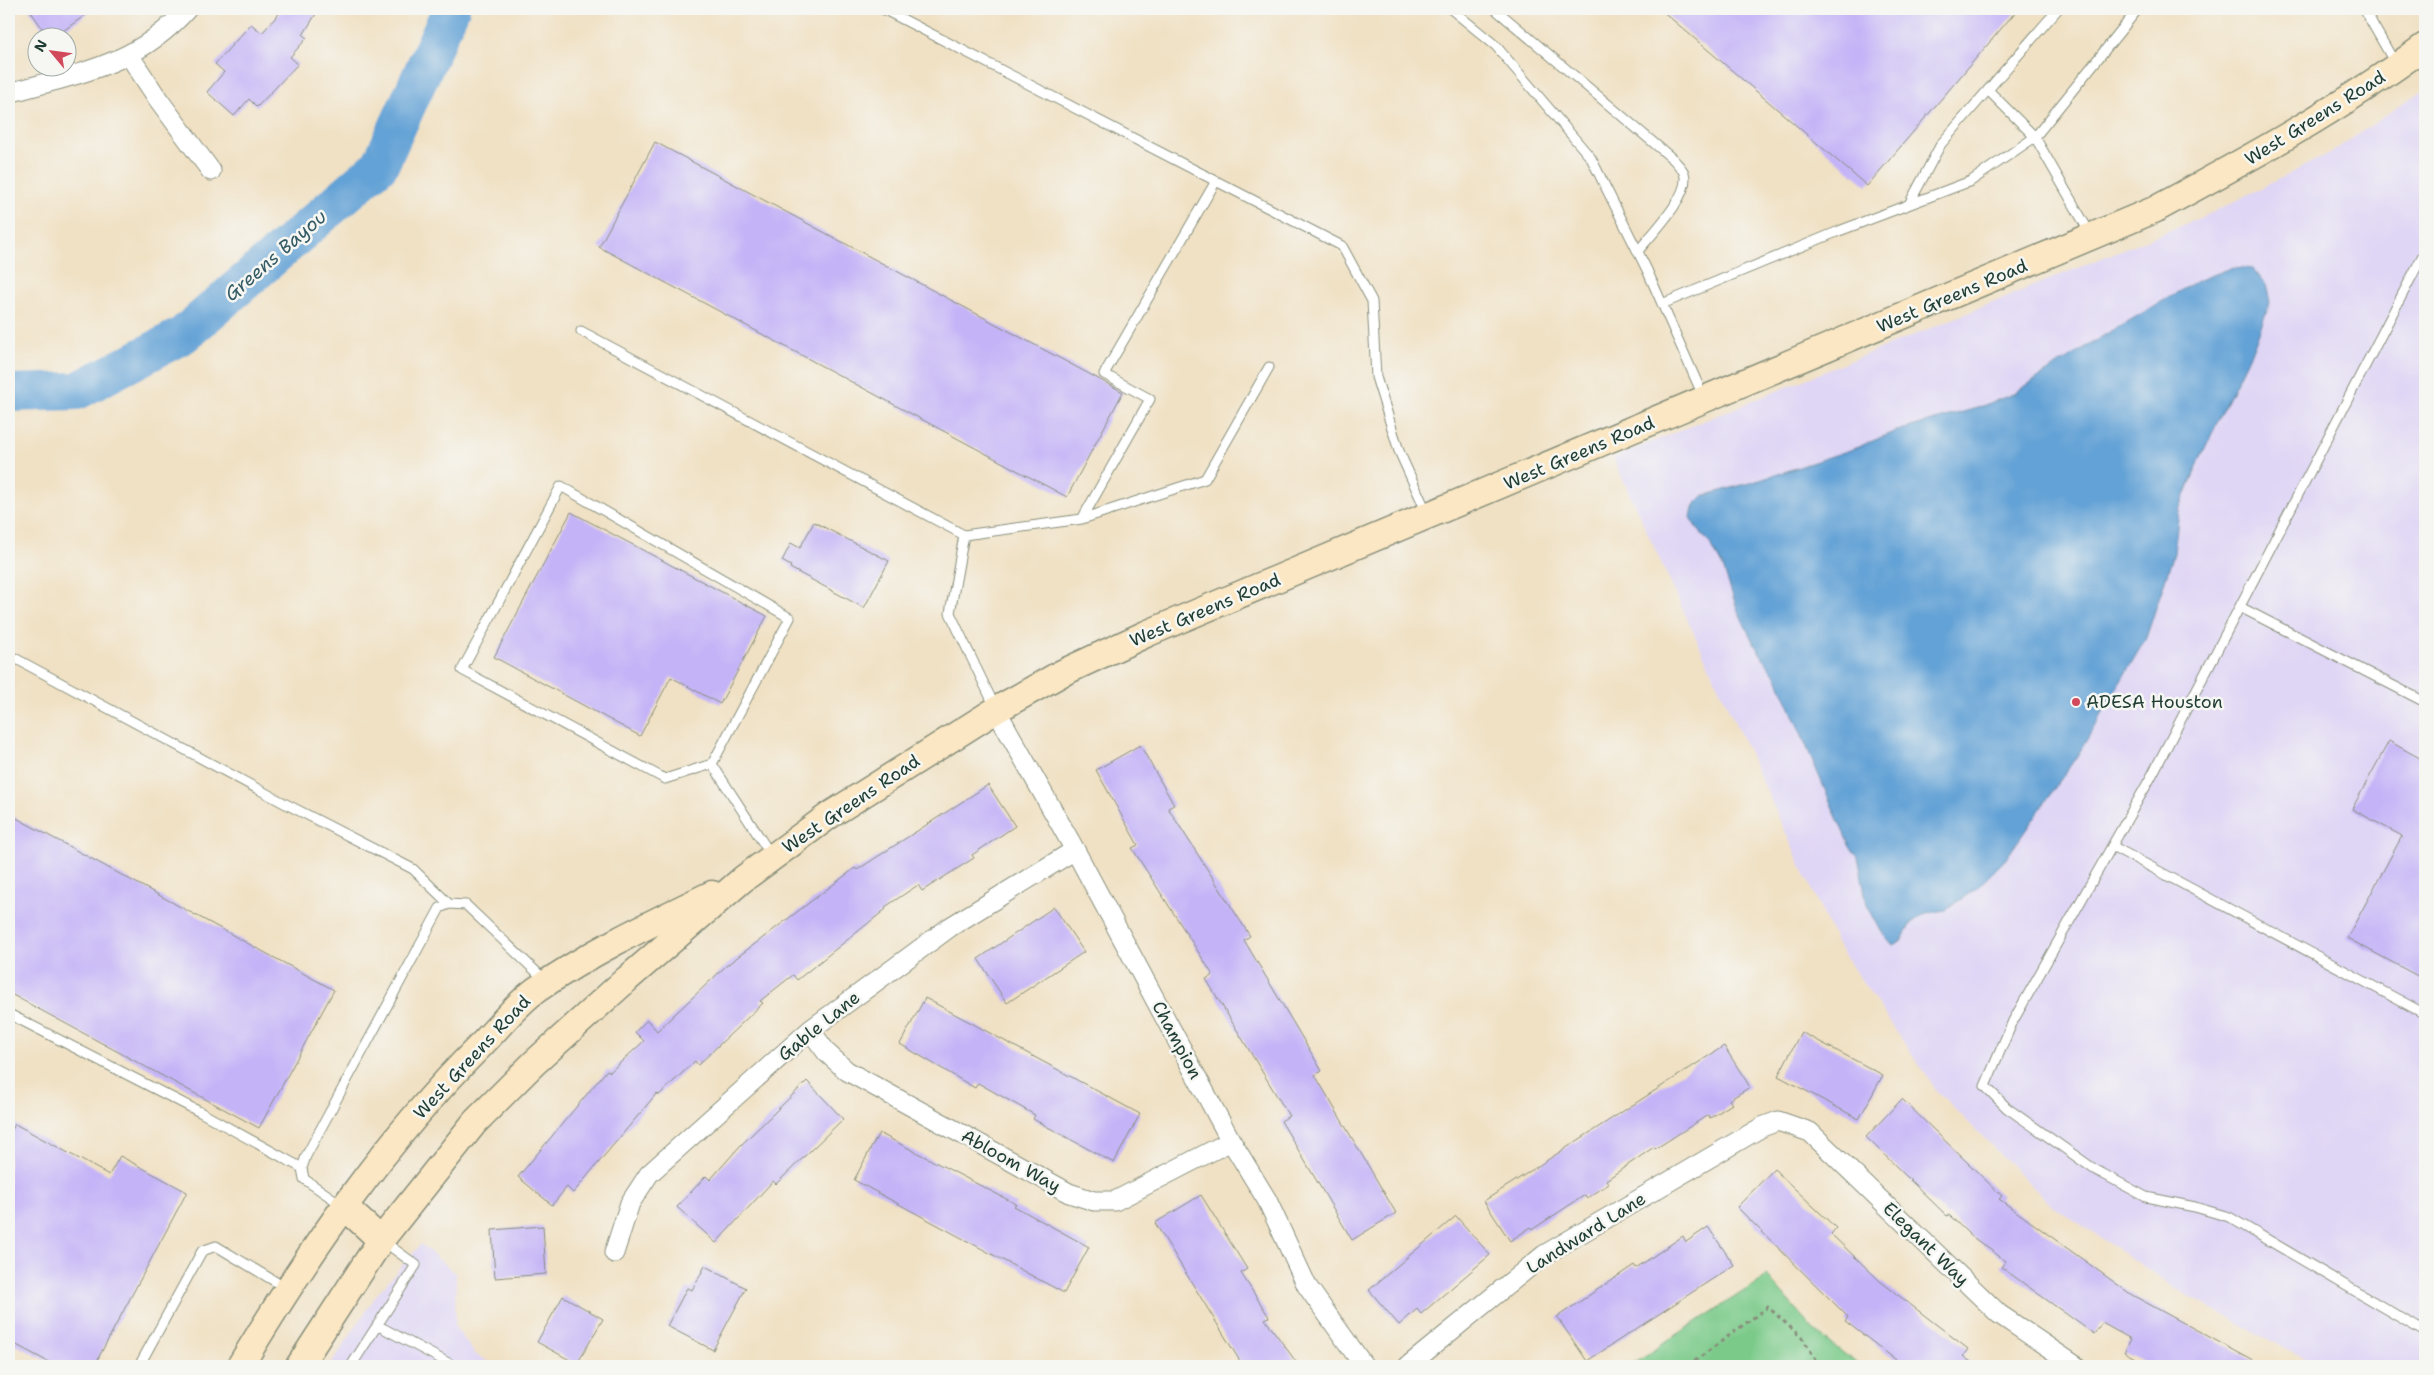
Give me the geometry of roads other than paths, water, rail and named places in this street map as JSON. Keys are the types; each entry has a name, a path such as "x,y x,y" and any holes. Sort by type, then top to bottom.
{"main road":[{"name":"West Greens Road","path":"299,1366 381,1240 475,1122 533,1064 627,978 743,879 830,814 996,710 1062,673 1146,634 2092,238 2154,210 2266,150 2397,67 2425,46"},
{"name":"West Greens Road","path":"240,1366 288,1289 344,1206 437,1088 535,991 616,940 743,879"},
{"path":"344,1206 381,1240"}],"street":[{"path":"9,93 102,68 129,55 151,41 186,9"},
{"path":"129,55 158,99 211,172"},
{"name":"Champion","path":"996,710 1075,850 1231,1141 1267,1200 1307,1286 1364,1366"},
{"name":"Gable Lane","path":"614,1252 630,1203 649,1174 810,1030 950,927 1075,850"},
{"name":"Abloom Way","path":"810,1030 826,1053 847,1071 1069,1193 1094,1201 1115,1201 1231,1141"},
{"name":"Landward Lane","path":"1408,1366 1544,1255 1762,1127 1778,1121"},
{"name":"Elegant Way","path":"1778,1121 1810,1132 1999,1314 2076,1366"}],"lane":[{"path":"883,9 1342,246 1372,302 1376,377 1399,451 1429,516"},
{"path":"1452,9 1496,46 1591,158 1638,251 1705,400"},
{"path":"1495,9 1674,160 1684,173 1684,186 1678,202 1638,251"},
{"path":"1909,204 1941,144 2058,9"},
{"path":"1662,304 1840,230 1971,181 2035,137 2138,9"},
{"path":"2364,9 2397,67"},
{"path":"1988,90 2035,137 2092,238"},
{"path":"1082,519 1150,399 1104,374 1216,181"},
{"path":"2425,252 2151,777 2014,1021 1985,1086 2007,1108 2094,1169 2146,1197 2195,1207 2230,1217 2425,1331"},
{"path":"582,331 964,536 1082,519 1205,479 1269,367"},
{"path":"562,486 790,618 712,764 665,779 462,670 562,486"},
{"path":"964,536 950,613 996,710"},
{"path":"2240,607 2425,702"},
{"path":"9,654 284,803 413,868 449,904"},
{"path":"712,764 772,857"},
{"path":"2112,846 2425,1014"},
{"path":"344,1206 304,1178 302,1168 306,1156 440,908 449,904 466,905 478,914 548,982"},
{"path":"9,1014 200,1112 302,1168"},
{"path":"351,1366 416,1264 381,1240"},
{"path":"139,1366 202,1250 216,1246 288,1289"},
{"path":"377,1325 454,1366"}],"water":[{"path":"2234,267 2253,269 2266,285 2270,302 2254,346 2203,452 2179,510 2174,553 2146,638 2079,753 2005,860 1977,888 1946,910 1926,913 1911,923 1902,940 1893,945 1881,931 1867,905 1858,856 1850,847 1778,680 1754,644 1738,611 1723,567 1711,545 1696,527 1691,517 1694,505 1703,496 1760,480 1853,449 1897,431 1977,408 2013,394 2103,336 2197,281"}],"waterway":[{"name":"Greens Bayou","path":"9,393 77,391 183,335 380,165 451,9"}],"place":[{"name":"ADESA Houston","path":"2076,702"}]}
